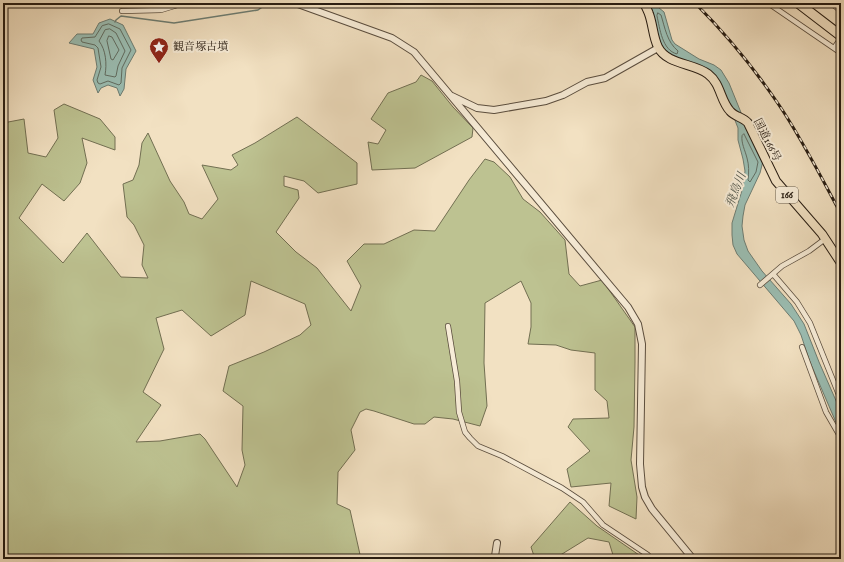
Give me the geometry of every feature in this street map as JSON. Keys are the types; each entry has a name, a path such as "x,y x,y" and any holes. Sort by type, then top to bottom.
{"highway":[{"path":"644,3 650,15 658,48"},
{"path":"793,3 828,24"},
{"path":"798,3 828,24"},
{"path":"803,3 828,24"},
{"path":"807,3 840,36"},
{"name":"国道166号","path":"658,48 666,56 675,61 698,68 709,75 718,84 732,114 744,119 748,123 776,181 825,240 841,264"}],"street":[{"path":"122,11 161,10 184,3"},
{"path":"295,3 392,38 414,52 628,307 638,324 642,344 640,464 642,487 645,497 652,509 692,559"},
{"path":"768,3 841,53"},
{"path":"831,3 841,11"},
{"path":"834,48 840,36"},
{"path":"450,96 477,108 489,110 546,101 562,95 587,82 605,78 658,48"},
{"path":"761,284 782,266 825,240"},
{"path":"771,275 797,302 810,323 841,400"},
{"path":"448,326 457,381 459,412 465,432 470,438 478,446 502,456 566,490 583,502 603,525 648,555 650,559"},
{"path":"802,347 826,412 841,438"},
{"path":"492,559 495,556 497,543"}],"green space":[{"path":"421,75 432,81 453,107 473,128 472,137 415,168 372,170 368,142 378,144 386,130 371,119 388,93 416,82"},
{"path":"64,104 100,119 115,137 115,150 82,138 87,163 80,183 64,201 42,184 19,218 63,263 87,233 121,277 148,278 142,265 144,245 134,225 127,217 123,184 133,180 139,165 142,143 148,133 170,181 184,202 189,214 202,219 218,199 202,165 231,170 238,165 232,155 255,143 297,117 357,163 357,184 318,193 304,181 284,176 284,186 298,190 299,198 276,232 296,252 317,268 351,311 361,286 347,261 364,244 384,244 414,230 435,231 485,159 494,162 510,177 523,199 540,212 565,240 569,274 580,286 602,280 635,327 634,427 631,460 637,497 636,519 609,506 611,483 571,487 567,469 590,451 568,427 573,419 609,418 607,401 595,390 595,353 571,350 556,345 528,344 531,327 531,303 521,281 485,303 484,363 487,406 480,426 453,419 434,417 425,424 414,424 366,409 360,412 351,430 355,450 338,472 337,504 350,510 361,559 3,559 3,123 24,119 28,153 46,157 58,138 54,110","holes":["251,281 305,304 311,325 300,335 229,366 223,391 243,406 242,450 245,465 237,487 205,439 200,434 160,441 136,442 161,405 143,392 164,349 156,318 182,310 211,336 245,315"]},
{"path":"570,502 597,526 642,557 631,560 620,558 613,555 609,542 588,538 554,559 535,559 531,547"}],"water":[{"path":"649,3 653,3 664,12 672,40 675,44 699,59 714,65 721,70 729,83 763,161 760,173 745,205 742,226 744,240 748,251 762,271 791,304 804,324 841,412 841,431 810,362 801,335 794,321 737,254 733,245 732,223 743,187 745,171 738,140 738,128 722,87 672,57 661,47"},
{"path":"110,19 123,25 136,51 126,69 124,89 120,96 117,88 108,85 101,88 98,93 93,80 97,67 94,49 69,43 77,34 93,34 99,23"}],"waterway":[{"path":"115,22 121,16 174,23 258,10 268,3"}],"railway":[{"path":"695,3 739,52 779,105 841,214"}],"place":[{"name":"観音塚古墳","path":"159,64"}],"water label":[{"name":"飛鳥川","path":"736,190"}]}
